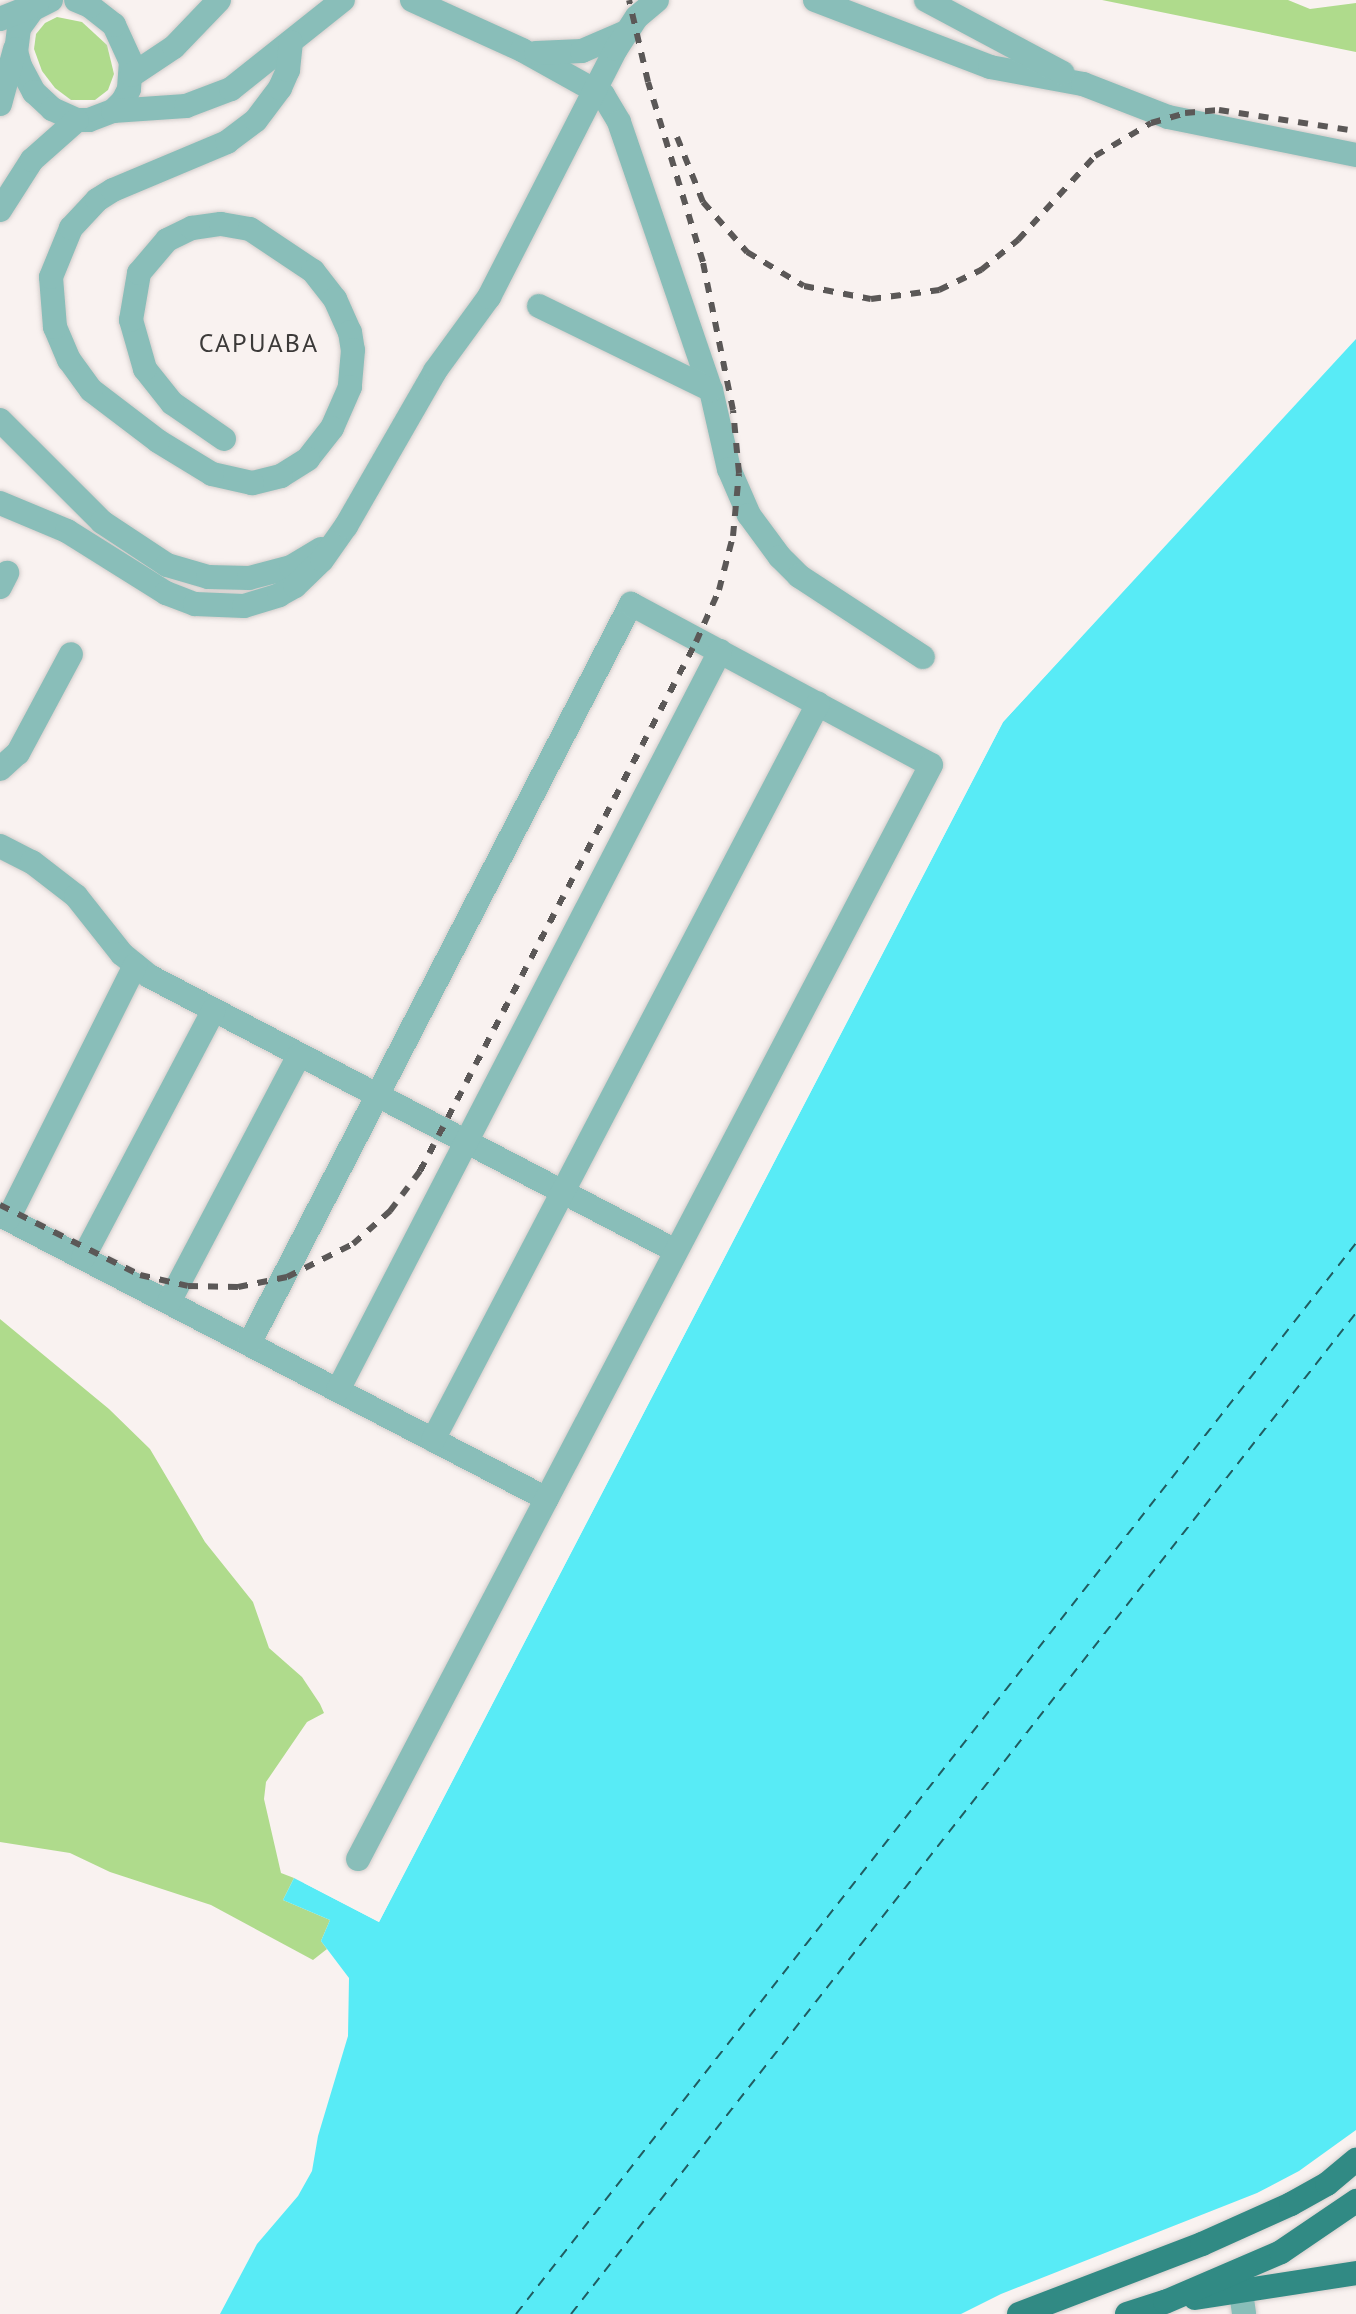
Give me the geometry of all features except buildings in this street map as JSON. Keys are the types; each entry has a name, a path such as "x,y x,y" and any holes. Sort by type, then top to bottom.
{"main road":[{"path":"1019,2314 1202,2244 1291,2204 1327,2184 1356,2160"},
{"path":"1127,2314 1165,2302 1281,2252 1356,2201"},
{"path":"1165,2302 1242,2303 1356,2273"}],"lane":[{"path":"76,0 90,6 114,25 128,49 132,75 129,89 113,111"},
{"path":"132,75 174,47 219,0"},
{"path":"8,43 34,92 52,109 77,120 102,117 113,111 186,106 209,99 244,81 343,0"},
{"path":"412,0 597,88 619,122 711,390 729,469 763,536 799,576 821,593 923,657"},
{"path":"0,503 67,531 166,593 210,607 244,606 287,590 310,573 346,526 435,371 496,286 626,32 657,0"},
{"path":"815,0 990,67 1083,84"},
{"path":"926,0 1083,84 1168,117 1356,155"},
{"path":"0,19 47,1"},
{"path":"0,104 8,43 25,17 47,1"},
{"path":"522,50 553,54 582,51 626,32"},
{"path":"224,439 172,403 145,369 131,320 139,273 167,240 192,228 221,224 250,229 313,271 335,299 350,332 353,350 350,387 332,428 308,459 281,476 252,483 212,474 158,441 91,390 69,360 55,327 51,277 71,228 97,200 113,190 227,142 256,120 280,88 288,70 291,42"},
{"path":"0,210 32,160 77,120"},
{"path":"539,306 711,390"},
{"path":"0,420 102,522 149,555 187,573 228,579 271,574 310,556 346,526"},
{"path":"249,1344 631,604 931,765 358,1859"},
{"path":"338,1390 720,651"},
{"path":"0,769 18,753 71,654"},
{"path":"433,1440 818,704"},
{"path":"0,846 32,862 76,896 135,965 299,1055 676,1251"},
{"path":"135,965 4,1217 547,1499"},
{"path":"83,1258 214,1010"},
{"path":"169,1302 299,1055"}],"green space":[{"path":"1102,0 1288,0 1310,9 1356,3 1356,52"},
{"path":"57,17 82,22 107,45 114,74 108,90 95,100 71,100 55,88 42,71 34,49 36,34 45,23"},
{"path":"0,1319 109,1409 150,1449 205,1542 253,1602 269,1648 302,1677 320,1704 324,1713 307,1722 266,1782 264,1799 281,1873 294,1878 283,1900 330,1920 321,1941 327,1949 313,1960 211,1905 110,1872 70,1853 0,1842"}],"water":[{"path":"1356,339 1356,2130 1299,2171 1257,2193 1001,2294 961,2314 220,2314 257,2244 298,2196 312,2171 318,2136 348,2036 349,1978 321,1941 330,1920 283,1900 294,1878 379,1922 1003,722"}],"pier":[{"path":"1356,335 1003,722 379,1922 304,1883 306,1880 377,1917 1000,720"}],"ferry route":[{"path":"516,2314 1356,1243"},
{"path":"571,2314 1356,1313"}],"railway":[{"path":"0,1205 140,1275 188,1286 238,1287 287,1277 353,1244 390,1211 420,1171 696,642 719,590 733,536 739,473 733,410 703,262 648,82 629,0"},
{"path":"677,137 703,202 747,252 804,286 871,299 939,290 981,270 1018,240 1095,156 1151,123 1185,113 1219,110 1356,131"}],"district":[{"name":"CAPUABA","path":"259,343"}]}
